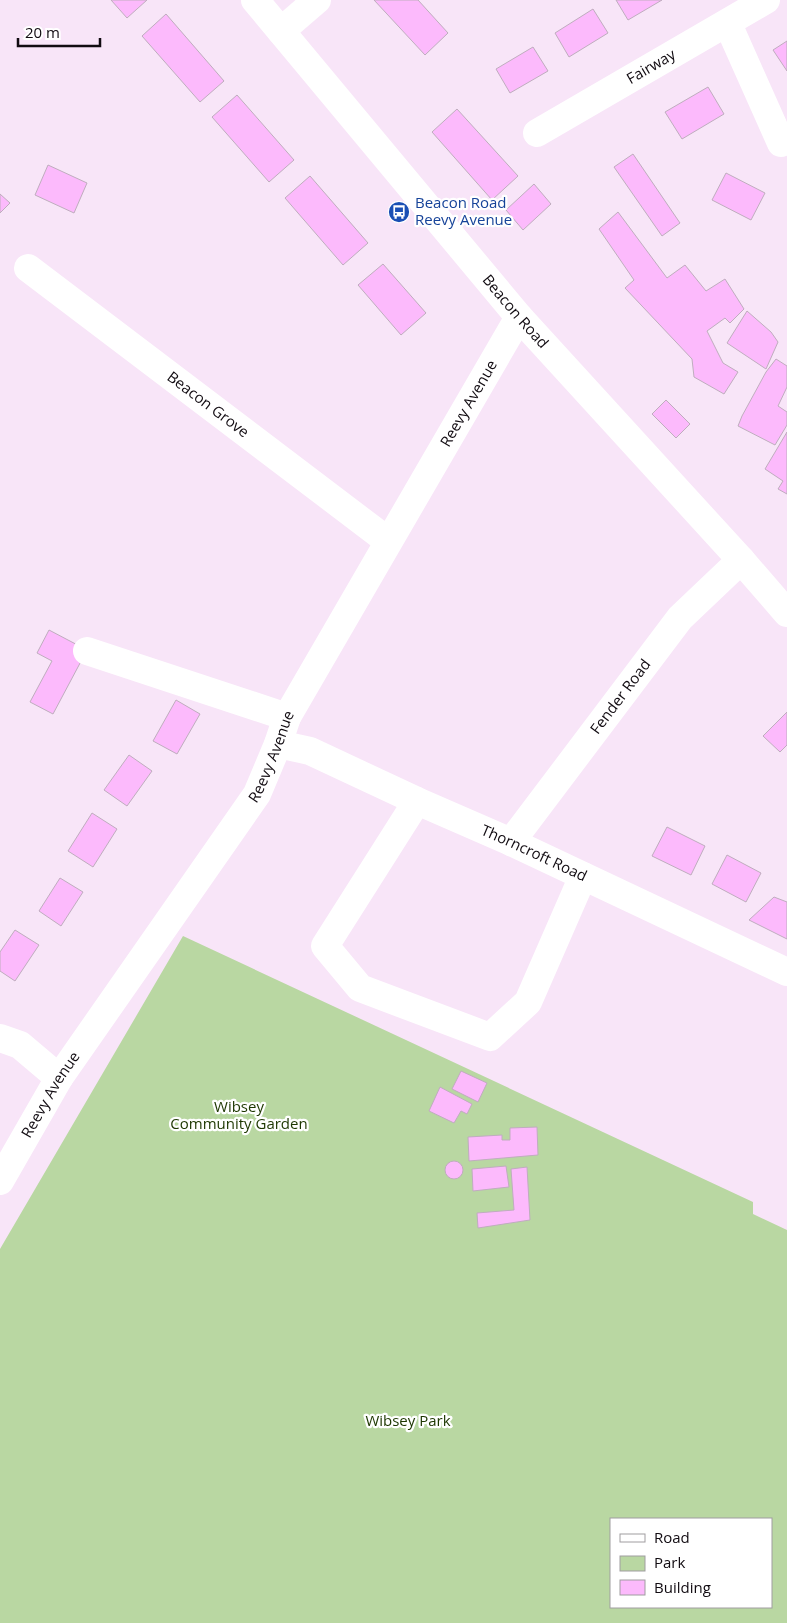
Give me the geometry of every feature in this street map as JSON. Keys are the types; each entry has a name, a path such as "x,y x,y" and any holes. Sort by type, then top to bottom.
{"street":[{"name":"Beacon Road","path":"255,0 519,317 742,560 787,613"},
{"path":"281,31 317,0"},
{"name":"Fairway","path":"537,133 728,24 766,0"},
{"path":"728,24 781,143"},
{"name":"Beacon Grove","path":"28,268 388,541"},
{"name":"Reevy Avenue","path":"0,1181 59,1078 257,794 287,717 519,317"},
{"name":"Fender Road","path":"511,842 680,618 742,560"},
{"path":"87,651 287,717"},
{"name":"Thorncroft Road","path":"278,744 310,752 511,842 787,972"},
{"path":"417,801 325,946 360,988 490,1037 528,1002 583,876"},
{"path":"0,1038 20,1045 59,1078"}],"green space":[{"name":"Wibsey Park","path":"183,936 753,1202 753,1214 787,1230 787,1623 0,1623 0,1249"}],"building":[{"path":"111,0 147,0 127,18"},
{"path":"374,0 418,0 448,33 425,55"},
{"path":"616,0 662,0 628,20"},
{"path":"593,9 608,33 569,57 555,33"},
{"path":"166,14 224,81 200,102 142,36"},
{"path":"787,41 787,71 773,50"},
{"path":"533,47 548,71 510,93 496,69"},
{"path":"708,87 724,114 682,139 665,112"},
{"path":"237,95 294,160 269,182 212,117"},
{"path":"457,109 518,176 492,200 432,132"},
{"path":"633,154 680,223 662,236 614,167"},
{"path":"48,165 87,183 74,213 35,195"},
{"path":"726,173 765,193 751,220 712,200"},
{"path":"310,176 368,243 343,265 285,198"},
{"path":"534,184 551,204 523,230 506,210"},
{"path":"0,194 10,203 0,213"},
{"path":"618,212 667,278 685,265 706,291 725,279 744,309 730,323 725,318 707,331 723,363 738,372 724,394 694,377 692,359 625,288 634,280 599,229"},
{"path":"383,264 426,313 401,335 358,285"},
{"path":"747,311 771,332 778,342 766,369 727,343"},
{"path":"776,359 787,366 787,387 778,406 787,412 787,425 775,445 738,426 766,372"},
{"path":"666,400 690,424 676,438 652,414"},
{"path":"787,432 787,494 778,489 783,481 765,469"},
{"path":"49,630 87,650 53,714 30,702 52,661 37,653"},
{"path":"176,700 200,714 177,754 153,741"},
{"path":"787,712 787,745 780,752 763,736"},
{"path":"129,755 152,771 127,806 104,790"},
{"path":"92,813 117,829 93,867 68,851"},
{"path":"667,827 705,846 691,875 652,856"},
{"path":"727,855 761,873 746,902 712,884"},
{"path":"60,878 83,892 61,926 39,911"},
{"path":"774,897 787,902 787,939 749,920"},
{"path":"15,930 39,945 15,981 0,971 0,952"},
{"path":"461,1071 487,1083 478,1102 452,1089"},
{"path":"440,1087 472,1104 467,1114 461,1111 454,1123 429,1111"},
{"path":"537,1127 538,1155 469,1161 468,1137 502,1135 502,1140 510,1140 510,1128"},
{"path":"454,1161 460,1164 463,1170 460,1176 454,1179 448,1176 445,1170 448,1164"},
{"path":"506,1166 509,1187 473,1191 472,1169"},
{"path":"527,1167 530,1220 478,1228 477,1213 514,1210 511,1169"}],"place":[{"name":"Beacon Road Reevy Avenue","path":"399,212"}],"park label":[{"name":"Wibsey Community Garden","path":"239,1116"}]}
